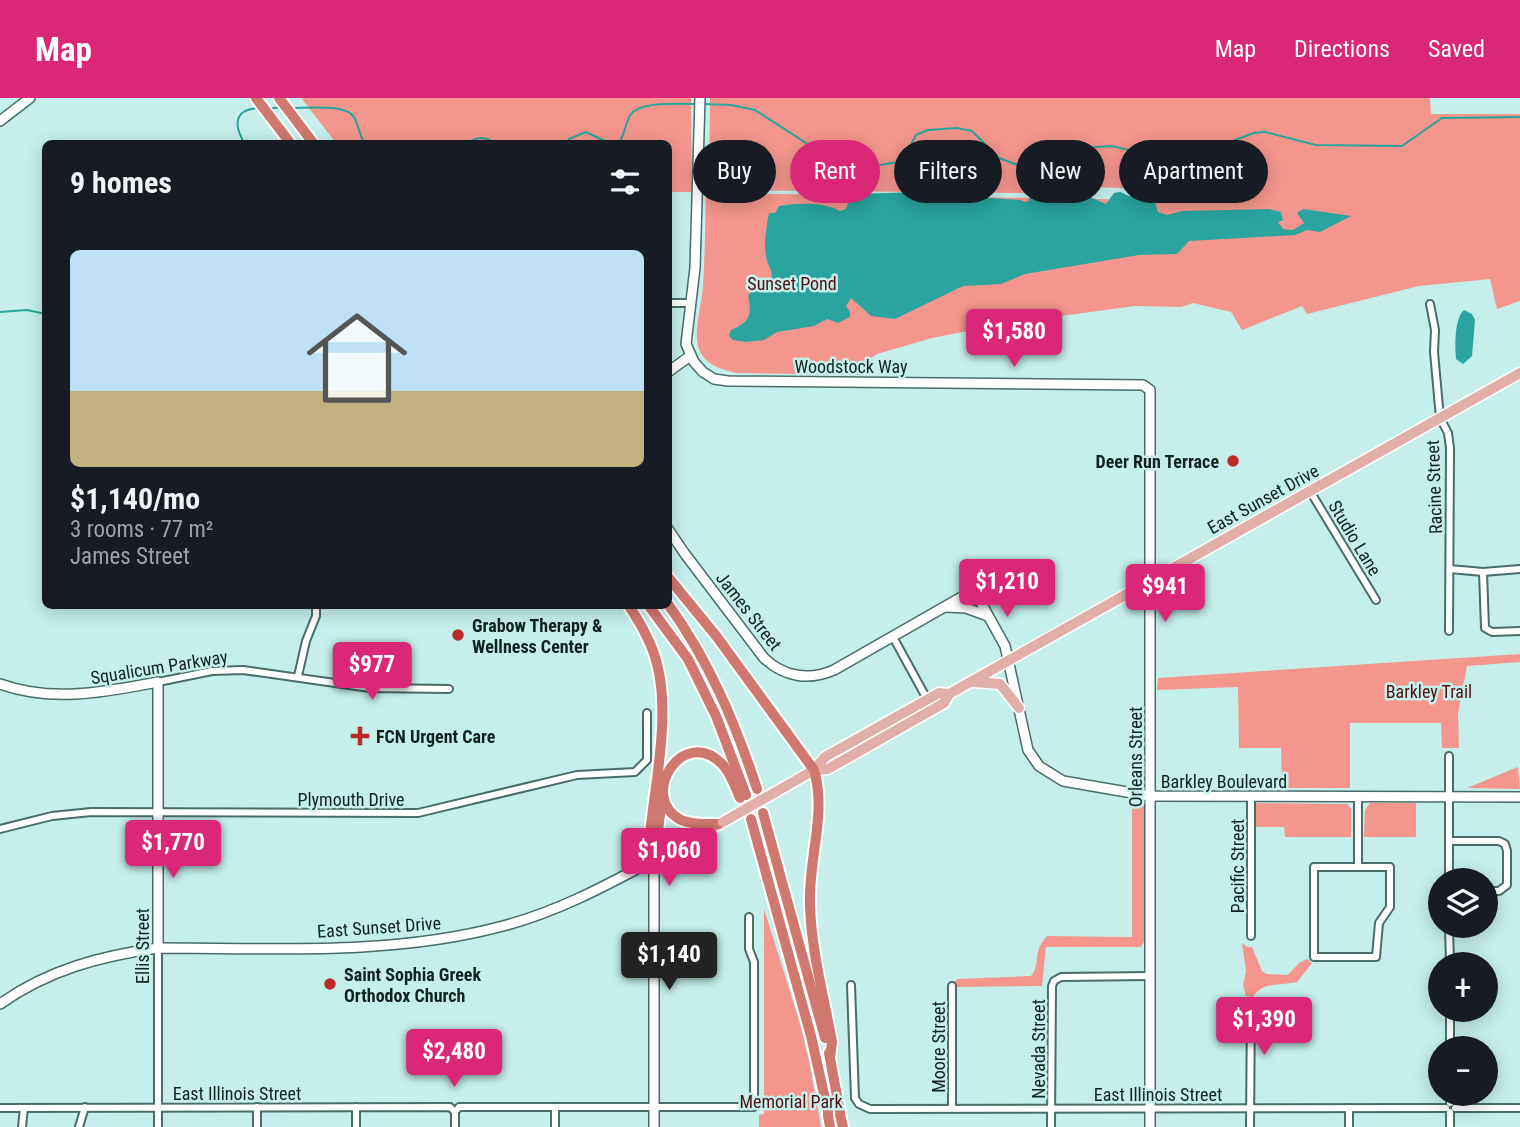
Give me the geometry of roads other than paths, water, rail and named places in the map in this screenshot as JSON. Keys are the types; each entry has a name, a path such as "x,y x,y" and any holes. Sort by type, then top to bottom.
{"highway":[{"path":"256,98 288,140"},
{"path":"279,98 311,140"},
{"path":"672,582 717,638 814,770 818,783 819,805 810,904 812,932 832,1042 830,1058"},
{"path":"631,609 654,654 662,691 662,720 649,843 654,860"},
{"path":"651,609 688,659 716,716 743,796 724,766 715,758 694,752 683,755 669,769 663,788 654,860"},
{"path":"672,609 692,637 722,694 757,789"},
{"path":"663,788 668,806 681,820 721,823"},
{"path":"763,813 830,1058 834,1114 830,1127"},
{"path":"751,819 834,1114 842,1127"}],"main road":[{"path":"0,121 30,98"},
{"path":"672,369 690,356 686,334 695,268 701,98"},
{"name":"Woodstock Way","path":"690,356 708,376 728,381 1143,385 1149,388"},
{"name":"East Sunset Drive","path":"814,770 828,769 944,703 949,694 1520,373"},
{"name":"Orleans Street","path":"1149,388 1150,1127"},
{"name":"James Street","path":"672,534 764,658 784,672 801,677 827,673 974,590"},
{"name":"Barkley Boulevard","path":"974,590 1010,660 1028,750 1045,771 1069,783 1150,796 1520,797"},
{"path":"943,607 966,608 989,617"},
{"name":"Squalicum Parkway","path":"0,684 40,694 77,695 158,682"},
{"name":"Ellis Street","path":"158,682 158,948"},
{"path":"970,682 1000,684 1019,708"},
{"name":"East Sunset Drive","path":"0,1004 30,985 70,967 110,956 158,948 362,947 444,939 506,926 583,897 654,860 814,770 823,758 939,693 949,694"},
{"path":"654,860 654,1127"}],"street":[{"path":"672,303 691,303"},
{"name":"Racine Street","path":"1430,304 1435,330 1434,356 1440,418 1448,433 1450,448 1449,631"},
{"name":"Studio Lane","path":"1310,491 1376,600"},
{"path":"1450,569 1483,572 1520,569"},
{"path":"1483,572 1485,628 1492,632 1520,631"},
{"path":"298,676 316,609"},
{"path":"893,637 928,699"},
{"name":"Squalicum Parkway","path":"158,682 212,671 255,670 370,688 449,690"},
{"name":"Plymouth Drive","path":"0,829 42,818 83,812 418,813 576,775 635,772 647,760 646,713"},
{"path":"1449,756 1449,868"},
{"name":"Pacific Street","path":"1251,796 1251,936"},
{"path":"1358,796 1358,867"},
{"path":"1449,841 1499,841 1505,844 1507,885 1498,891"},
{"path":"1314,867 1358,867 1390,867 1390,908 1379,923 1376,957 1314,957 1314,867"},
{"name":"East Illinois Street","path":"0,1108 754,1107 754,962 749,949 749,917"},
{"name":"Ellis Street","path":"158,948 158,1127"},
{"name":"Nevada Street","path":"1051,1127 1052,986 1055,979 1150,976"},
{"name":"East Illinois Street","path":"851,985 855,1098 859,1104 870,1109 1520,1108"},
{"name":"Moore Street","path":"952,986 952,1108"},
{"path":"1250,1127 1251,1005"},
{"path":"79,1127 85,1107"},
{"path":"257,1107 257,1127"},
{"path":"355,1107 356,1127"},
{"path":"555,1107 555,1127"},
{"path":"1450,1107 1450,1127"},
{"path":"22,1127 24,1108"},
{"path":"1349,1108 1349,1127"},
{"path":"455,1109 455,1127"}],"water":[{"name":"Sunset Pond","path":"1119,192 1119,203 1155,203 1158,212 1167,215 1182,211 1269,209 1281,212 1283,220 1278,222 1283,229 1293,230 1304,223 1297,213 1303,209 1351,216 1320,232 1307,230 1295,235 1189,241 1177,254 1139,255 1025,274 1001,284 963,286 895,319 871,316 851,298 846,306 850,317 838,323 827,319 814,326 777,332 764,340 746,342 733,340 729,336 731,330 743,324 749,317 748,295 772,277 767,261 765,237 769,213 775,213 779,206 810,204 840,211 846,209 848,203 880,203 880,193 894,193 894,203 1002,203 1002,199 1016,200 1016,203 1106,204 1114,193"},
{"path":"1464,310 1472,314 1475,320 1472,356 1463,364 1456,359 1455,340 1458,320"}],"waterway":[{"path":"620,140 629,117 636,110 663,104 698,104"},
{"path":"703,104 731,105 755,110 834,161 856,166 898,162 905,156 916,135 928,130 957,128 972,131 999,158 1018,165 1054,163 1081,148 1112,146 1184,163 1199,160 1254,133 1265,132 1316,145 1402,146 1442,118 1520,117"},
{"path":"243,140 238,119 245,111 259,108"},
{"path":"268,108 280,108"},
{"path":"293,108 326,108 350,113 356,120 363,140"},
{"path":"568,140 586,132 603,140"},
{"path":"473,140 489,140"},
{"path":"0,312 27,310 42,313"}],"place":[{"name":"Deer Run Terrace","path":"1233,461"},
{"name":"Grabow Therapy & Wellness Center","path":"458,635"},
{"name":"FCN Urgent Care","path":"360,736"},
{"name":"Saint Sophia Greek Orthodox Church","path":"330,984"}],"park label":[{"name":"Barkley Trail","path":"1429,691"},
{"name":"Memorial Park","path":"791,1101"}]}
